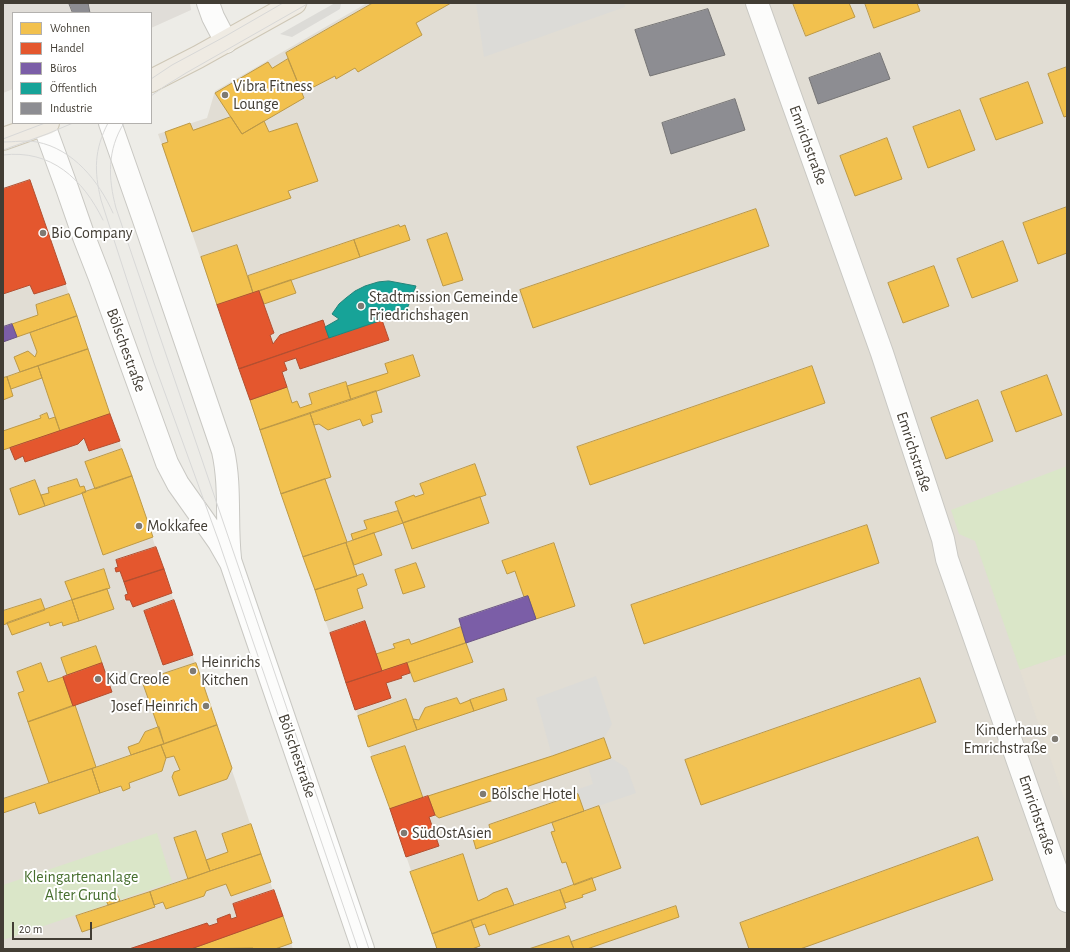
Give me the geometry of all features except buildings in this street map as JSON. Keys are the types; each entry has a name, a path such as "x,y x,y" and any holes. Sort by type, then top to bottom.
{"main road":[{"path":"152,79 226,42 295,3"},
{"path":"3,139 46,124"}],"street":[{"path":"208,3 213,17 226,42"},
{"name":"Emrichstraße","path":"757,3 882,353 943,539 947,559 1067,901"},
{"name":"Bölschestraße","path":"46,124 84,237 167,463 178,484 219,542 231,563 363,949"},
{"name":"Bölschestraße","path":"110,124 223,451 227,476 228,539 231,563"}],"shaded area":[{"path":"3,3 190,3 191,10 152,28 152,12 12,12 12,89 3,93"},
{"path":"335,3 341,3 340,9 292,37 280,34"},
{"path":"367,3 1067,3 1067,949 438,949 158,134 207,118 215,91"},
{"path":"476,3 624,3 625,7 484,57"},
{"path":"30,179 293,949 3,949 3,188"},
{"name":"Kinderhaus Emrichstraße","path":"1067,654 1067,807 1020,670"},
{"path":"596,676 612,724 604,738 552,756 536,698"},
{"path":"611,758 627,768 636,793 584,811 578,794 573,791 593,784 588,766"}],"green space":[{"path":"1067,466 1067,654 1020,670 975,541 959,534 951,510"},
{"name":"Kleingartenanlage Alter Grund","path":"157,833 172,882 3,940 3,885"}],"tram line":[{"path":"152,78 172,65 283,3"},
{"path":"152,95 186,73 309,3"},
{"path":"3,139 42,124"},
{"path":"3,150 71,124"},
{"path":"108,124 100,142 96,170 101,200 154,363 219,542 358,949"},
{"path":"123,124 114,143 111,164 111,186 116,208 369,949"},
{"path":"3,142 37,142 50,146 73,159 92,178 100,189 113,213"},
{"path":"3,155 20,154 36,157 50,162 64,170 86,192 103,220"}],"place":[{"name":"Vibra Fitness Lounge","path":"225,95"},
{"name":"Bio Company","path":"43,233"},
{"name":"Stadtmission Gemeinde Friedrichshagen","path":"361,306"},
{"name":"Mokkafee","path":"139,526"},
{"name":"Heinrichs Kitchen","path":"193,671"},
{"name":"Kid Creole","path":"98,679"},
{"name":"Josef Heinrich","path":"206,706"},
{"name":"Kinderhaus Emrichstraße","path":"1055,739"},
{"name":"Bölsche Hotel","path":"483,794"},
{"name":"SüdOstAsien","path":"404,833"}]}
